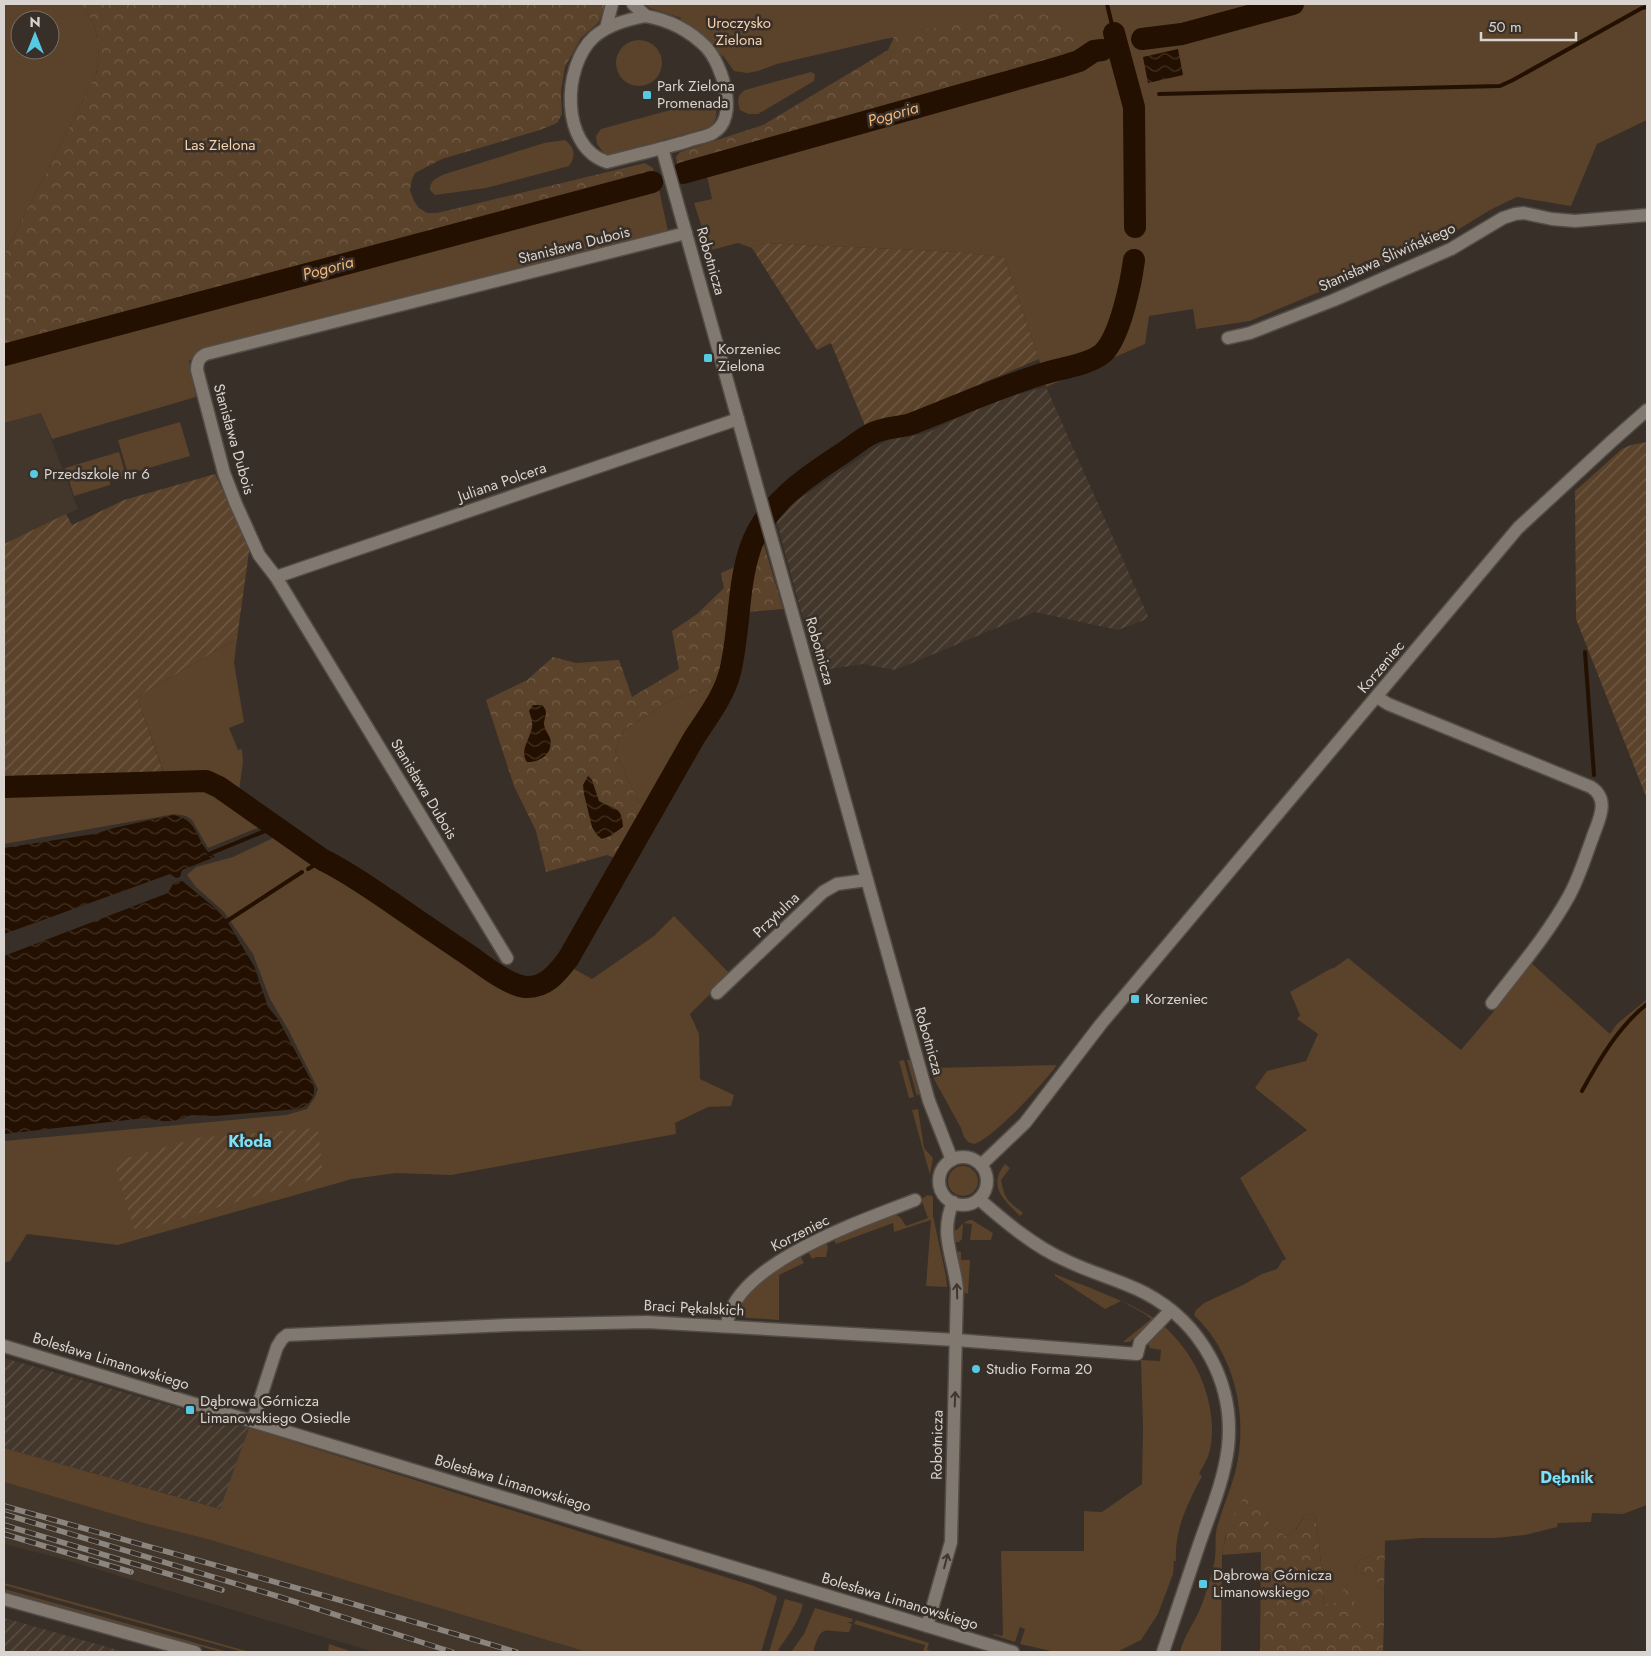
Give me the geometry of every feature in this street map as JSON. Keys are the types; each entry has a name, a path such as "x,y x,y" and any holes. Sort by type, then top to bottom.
{"street":[{"path":"606,28 612,4"},
{"path":"633,4 646,16"},
{"path":"646,16 662,19 674,24 705,46 718,65 727,98 727,108 721,125 714,133 607,162 598,159 589,152 579,138 575,128 571,99 573,71 587,45 606,28 624,20 646,16"},
{"name":"Robotnicza","path":"662,148 929,1101 952,1160"},
{"name":"Stanisława Śliwińskiego","path":"1228,338 1250,333 1334,300 1451,249 1503,218 1515,214 1524,213 1552,219 1575,221 1647,215"},
{"name":"Stanisława Dubois","path":"507,958 276,577 259,555 224,473 197,364 202,356 686,233"},
{"name":"Korzeniec","path":"981,1165 1025,1123 1100,1024 1518,528 1647,410"},
{"name":"Juliana Polcera","path":"276,577 738,419"},
{"path":"1377,697 1388,704 1591,787 1598,791 1601,798 1601,813 1578,877 1569,896 1530,954 1492,1003"},
{"name":"Przytulna","path":"717,993 823,892 837,884 867,880"},
{"path":"967,1157 981,1165 988,1180 986,1190 979,1199 968,1204 953,1202 944,1196 940,1184 942,1171 952,1160 967,1157"},
{"path":"979,1199 1026,1236 1056,1256 1128,1285 1154,1298 1171,1310 1197,1336 1214,1363 1225,1394 1229,1433 1227,1448 1220,1482 1163,1652"},
{"name":"Korzeniec","path":"727,1325 728,1315 733,1305 755,1279 776,1263 839,1231 915,1200"},
{"name":"Robotnicza","path":"927,1626 951,1542 957,1284 947,1235 948,1218 953,1202"},
{"name":"Braci Pękalskich","path":"253,1421 277,1347 287,1335 611,1321 727,1325 1137,1354 1140,1342 1171,1310"},
{"name":"Bolesława Limanowskiego","path":"4,1346 1013,1652"},
{"path":"4,1599 195,1652"}],"shaded area":[{"path":"1046,387 1148,616 1144,620 1118,630 1035,612 895,670 863,664 817,671 775,515 888,440 890,436 908,437 929,432 995,400"},
{"name":"Przedszkole nr 6","path":"41,413 78,509 4,544 4,423"},
{"path":"4,1358 249,1428 221,1509 4,1448"},
{"path":"4,1482 140,1522 207,1539 587,1652 374,1652 59,1558 4,1544"},
{"path":"4,1618 125,1652 4,1652"}],"green space":[{"path":"4,4 80,4 95,28 98,47 96,75 4,255"},
{"name":"Las Zielona","path":"80,4 605,4 599,22 581,38 565,67 561,91 562,114 557,123 540,130 442,159 415,173 410,190 419,208 427,213 437,213 645,163 653,168 654,174 646,178 406,244 4,346 4,255 96,75 98,66 95,28"},
{"name":"Uroczysko Zielona","path":"644,4 1647,4 1647,120 1597,144 1571,206 1517,197 1490,210 1438,242 1250,321 1196,329 1193,309 1149,316 1145,344 1046,387 1039,359 1004,257 959,252 763,243 752,248 738,243 704,252 703,231 694,203 712,199 704,162 888,106 1081,54 1050,16 885,39 777,64 747,73 734,71 724,57 680,22 681,18 650,8"},
{"path":"1023,11 1059,17 1081,33 1092,44 1081,54 920,97 715,159 678,168 676,157 680,152 763,125 888,50 894,37 1003,12"},
{"path":"634,40 644,40 658,50 662,63 658,76 652,82 644,86 634,86 620,76 616,68 616,58 626,44"},
{"path":"811,72 815,74 814,81 758,114 748,114 740,110 738,98 745,90"},
{"path":"703,101 711,102 716,111 715,121 710,127 609,155 605,155 597,144 596,136 601,129"},
{"path":"565,140 573,149 573,159 569,166 486,188 435,195 430,190 432,182 445,174 544,143"},
{"path":"658,185 668,231 201,349 189,361 196,397 52,439 41,413 4,423 4,363"},
{"path":"763,243 959,252 1004,257 1039,359 902,417 892,417 866,428 831,343 817,350 752,248"},
{"path":"180,422 190,456 128,474 118,440"},
{"path":"1647,442 1647,799 1576,619 1575,491 1622,449"},
{"path":"119,452 126,476 110,481 110,485 74,496 65,468"},
{"path":"215,474 250,545 237,638 137,697 165,777 141,777 136,772 4,776 4,544 66,514 72,525 124,500"},
{"path":"757,521 783,609 736,613 726,660 709,688 671,700 624,730 615,751 644,814 616,858 607,855 546,872 536,831 514,786 486,700 527,680 553,657 576,663 619,660 632,697 679,669 672,631 697,614 724,588 721,573 737,566 753,525"},
{"path":"237,638 234,663 244,722 229,728 238,750 242,749 243,762 239,791 202,774 165,776 137,697"},
{"path":"726,660 718,685 644,814 615,751 624,730 671,700 709,688"},
{"path":"136,772 141,777 150,777 4,784 4,776"},
{"path":"178,785 201,786 227,796 254,815 260,827 208,848 192,820 186,816 175,814 4,844 4,791"},
{"path":"278,833 440,947 499,983 516,990 535,991 546,988 564,971 574,969 592,979 654,936 674,916 730,974 690,1014 699,1034 700,1079 734,1095 731,1106 708,1107 675,1123 676,1134 451,1175 396,1173 352,1179 118,1245 27,1234 10,1261 4,1263 4,1141 286,1115 307,1109 315,1097 318,1089 289,1031 270,999 253,954 224,912 196,887 187,875 196,867 233,857 271,839"},
{"path":"1348,958 1461,1050 1499,1005 1529,961 1610,1034 1617,1024 1647,999 1647,1505 1623,1514 1592,1513 1591,1522 1558,1523 1557,1527 1525,1535 1495,1538 1422,1538 1382,1541 1370,1556 1356,1562 1355,1572 1377,1577 1378,1586 1384,1590 1384,1623 1380,1618 1358,1625 1334,1604 1324,1604 1315,1515 1305,1514 1295,1531 1285,1536 1269,1523 1266,1509 1226,1535 1222,1555 1221,1652 1180,1652 1205,1595 1211,1574 1215,1559 1217,1527 1235,1473 1240,1431 1236,1389 1229,1368 1220,1349 1194,1315 1196,1310 1204,1303 1262,1274 1277,1269 1282,1261 1286,1259 1240,1178 1307,1130 1255,1088 1267,1071 1306,1061 1318,1034 1297,1019 1300,1015 1290,992 1334,968"},
{"path":"904,1060 914,1097 909,1098 899,1061"},
{"path":"907,1060 910,1060 919,1094 917,1096"},
{"path":"1057,1065 1030,1097 1005,1122 974,1144 968,1142 964,1137 930,1068"},
{"path":"918,1109 924,1148 933,1158 930,1175 912,1110"},
{"path":"318,1128 323,1176 135,1232 114,1162 197,1138"},
{"path":"1005,1164 1010,1168 1001,1180 1004,1192 1010,1202 1023,1213 1020,1216 1003,1199 1000,1193 998,1180"},
{"path":"963,1166 974,1170 978,1181 974,1192 963,1196 952,1192 948,1181 952,1170"},
{"path":"928,1195 933,1197 933,1216 947,1287 926,1286 931,1220 894,1232 893,1223 836,1244 835,1236 894,1214 900,1217 906,1226 928,1218 921,1199"},
{"path":"972,1220 993,1233 991,1240 970,1240 972,1224 963,1223"},
{"path":"963,1223 962,1239 959,1242 954,1242 951,1230 957,1230"},
{"path":"826,1243 828,1247 826,1257 812,1259 808,1252 809,1249"},
{"path":"959,1251 961,1252 961,1260 970,1260 968,1294 963,1292 956,1254"},
{"path":"798,1255 804,1263 779,1275 779,1320 738,1317 735,1312 752,1288"},
{"path":"1055,1274 1118,1299 1154,1318 1130,1342 1123,1342 1151,1319 1121,1301 1105,1309 1055,1276"},
{"path":"1164,1326 1191,1359 1204,1384 1211,1412 1212,1432 1211,1447 1199,1474 1202,1476 1183,1517 1177,1538 1176,1561 1174,1561 1173,1574 1158,1614 1141,1640 1117,1652 1055,1652 1020,1644 1025,1629 1020,1627 1015,1642 993,1635 1002,1636 1003,1634 1001,1551 1084,1551 1084,1511 1102,1512 1142,1484 1141,1360 1160,1361 1161,1350 1150,1348 1148,1344"},
{"path":"249,1428 754,1586 777,1598 761,1652 587,1652 207,1539 140,1522 4,1482 4,1448 220,1509"},
{"path":"1256,1497 1266,1509 1269,1523 1285,1536 1296,1530 1305,1514 1315,1515 1324,1604 1334,1604 1344,1589 1353,1594 1359,1625 1371,1617 1380,1618 1384,1623 1383,1652 1260,1652 1261,1552 1222,1555 1235,1512 1243,1499"},
{"path":"1381,1541 1385,1541 1384,1590 1378,1586 1376,1577 1355,1572 1356,1562 1370,1556"},
{"path":"4,1583 250,1652 243,1652 4,1585"},
{"path":"4,1589 228,1652 220,1652 4,1591"},
{"path":"785,1599 803,1604 801,1611 777,1652 769,1652"},
{"path":"815,1608 853,1619 852,1622 847,1622 852,1624 849,1632 829,1630 822,1632 813,1652 791,1652 804,1634"},
{"path":"856,1620 929,1643 927,1650 935,1652 923,1652 925,1645 854,1624"},
{"path":"329,1644 353,1652 328,1652"}],"water":[{"path":"1178,49 1183,75 1148,83 1143,57"},
{"path":"533,705 542,705 545,710 544,725 551,743 545,756 537,761 527,762 524,750 532,729 529,711"},
{"path":"588,776 592,780 599,801 616,809 621,815 623,827 602,839 592,827 584,794 583,785"},
{"path":"173,815 189,822 208,852 215,857 182,870 180,877 176,878 170,874 4,934 4,848 94,834"},
{"path":"181,880 214,907 227,921 254,966 268,1007 278,1019 313,1084 314,1093 311,1100 305,1106 297,1109 215,1116 191,1115 176,1121 145,1118 4,1134 4,956 168,893 173,884"}],"waterway":[{"path":"1107,4 1114,33"},
{"name":"Pogoria","path":"1142,39 1182,34 1293,4"},
{"path":"1159,94 1500,86 1647,7"},
{"path":"1114,33 1134,107 1135,227"},
{"name":"Pogoria","path":"683,173 1060,67 1079,61 1094,51 1102,50"},
{"path":"1131,95 1137,94"},
{"name":"Pogoria","path":"4,355 652,182"},
{"path":"4,787 206,781 219,787 323,860 364,884 495,974 526,987 539,985 550,979 568,959 694,738 724,690 730,672 736,641 746,564 756,533 765,519 801,482 864,438 876,432 911,424 1009,385 1082,363 1103,353 1115,335 1127,295 1134,260"},
{"path":"1585,652 1594,775"},
{"path":"209,854 277,826"},
{"path":"308,869 323,860"},
{"path":"227,921 302,872"},
{"path":"1582,1091 1619,1033 1647,1004"}],"railway":[{"path":"4,1506 343,1601 516,1652"},
{"path":"4,1514 280,1597 452,1652"},
{"path":"4,1525 222,1590"},
{"path":"4,1534 131,1572"}],"place":[{"name":"Park Zielona Promenada","path":"647,95"},
{"name":"Korzeniec Zielona","path":"708,358"},
{"name":"Przedszkole nr 6","path":"34,474"},
{"name":"Korzeniec","path":"1135,999"},
{"name":"Studio Forma 20","path":"976,1369"},
{"name":"Dąbrowa Górnicza Limanowskiego Osiedle","path":"190,1410"},
{"name":"Dąbrowa Górnicza Limanowskiego","path":"1203,1584"}],"district":[{"name":"Kłoda","path":"250,1141"},
{"name":"Dębnik","path":"1567,1477"}]}
